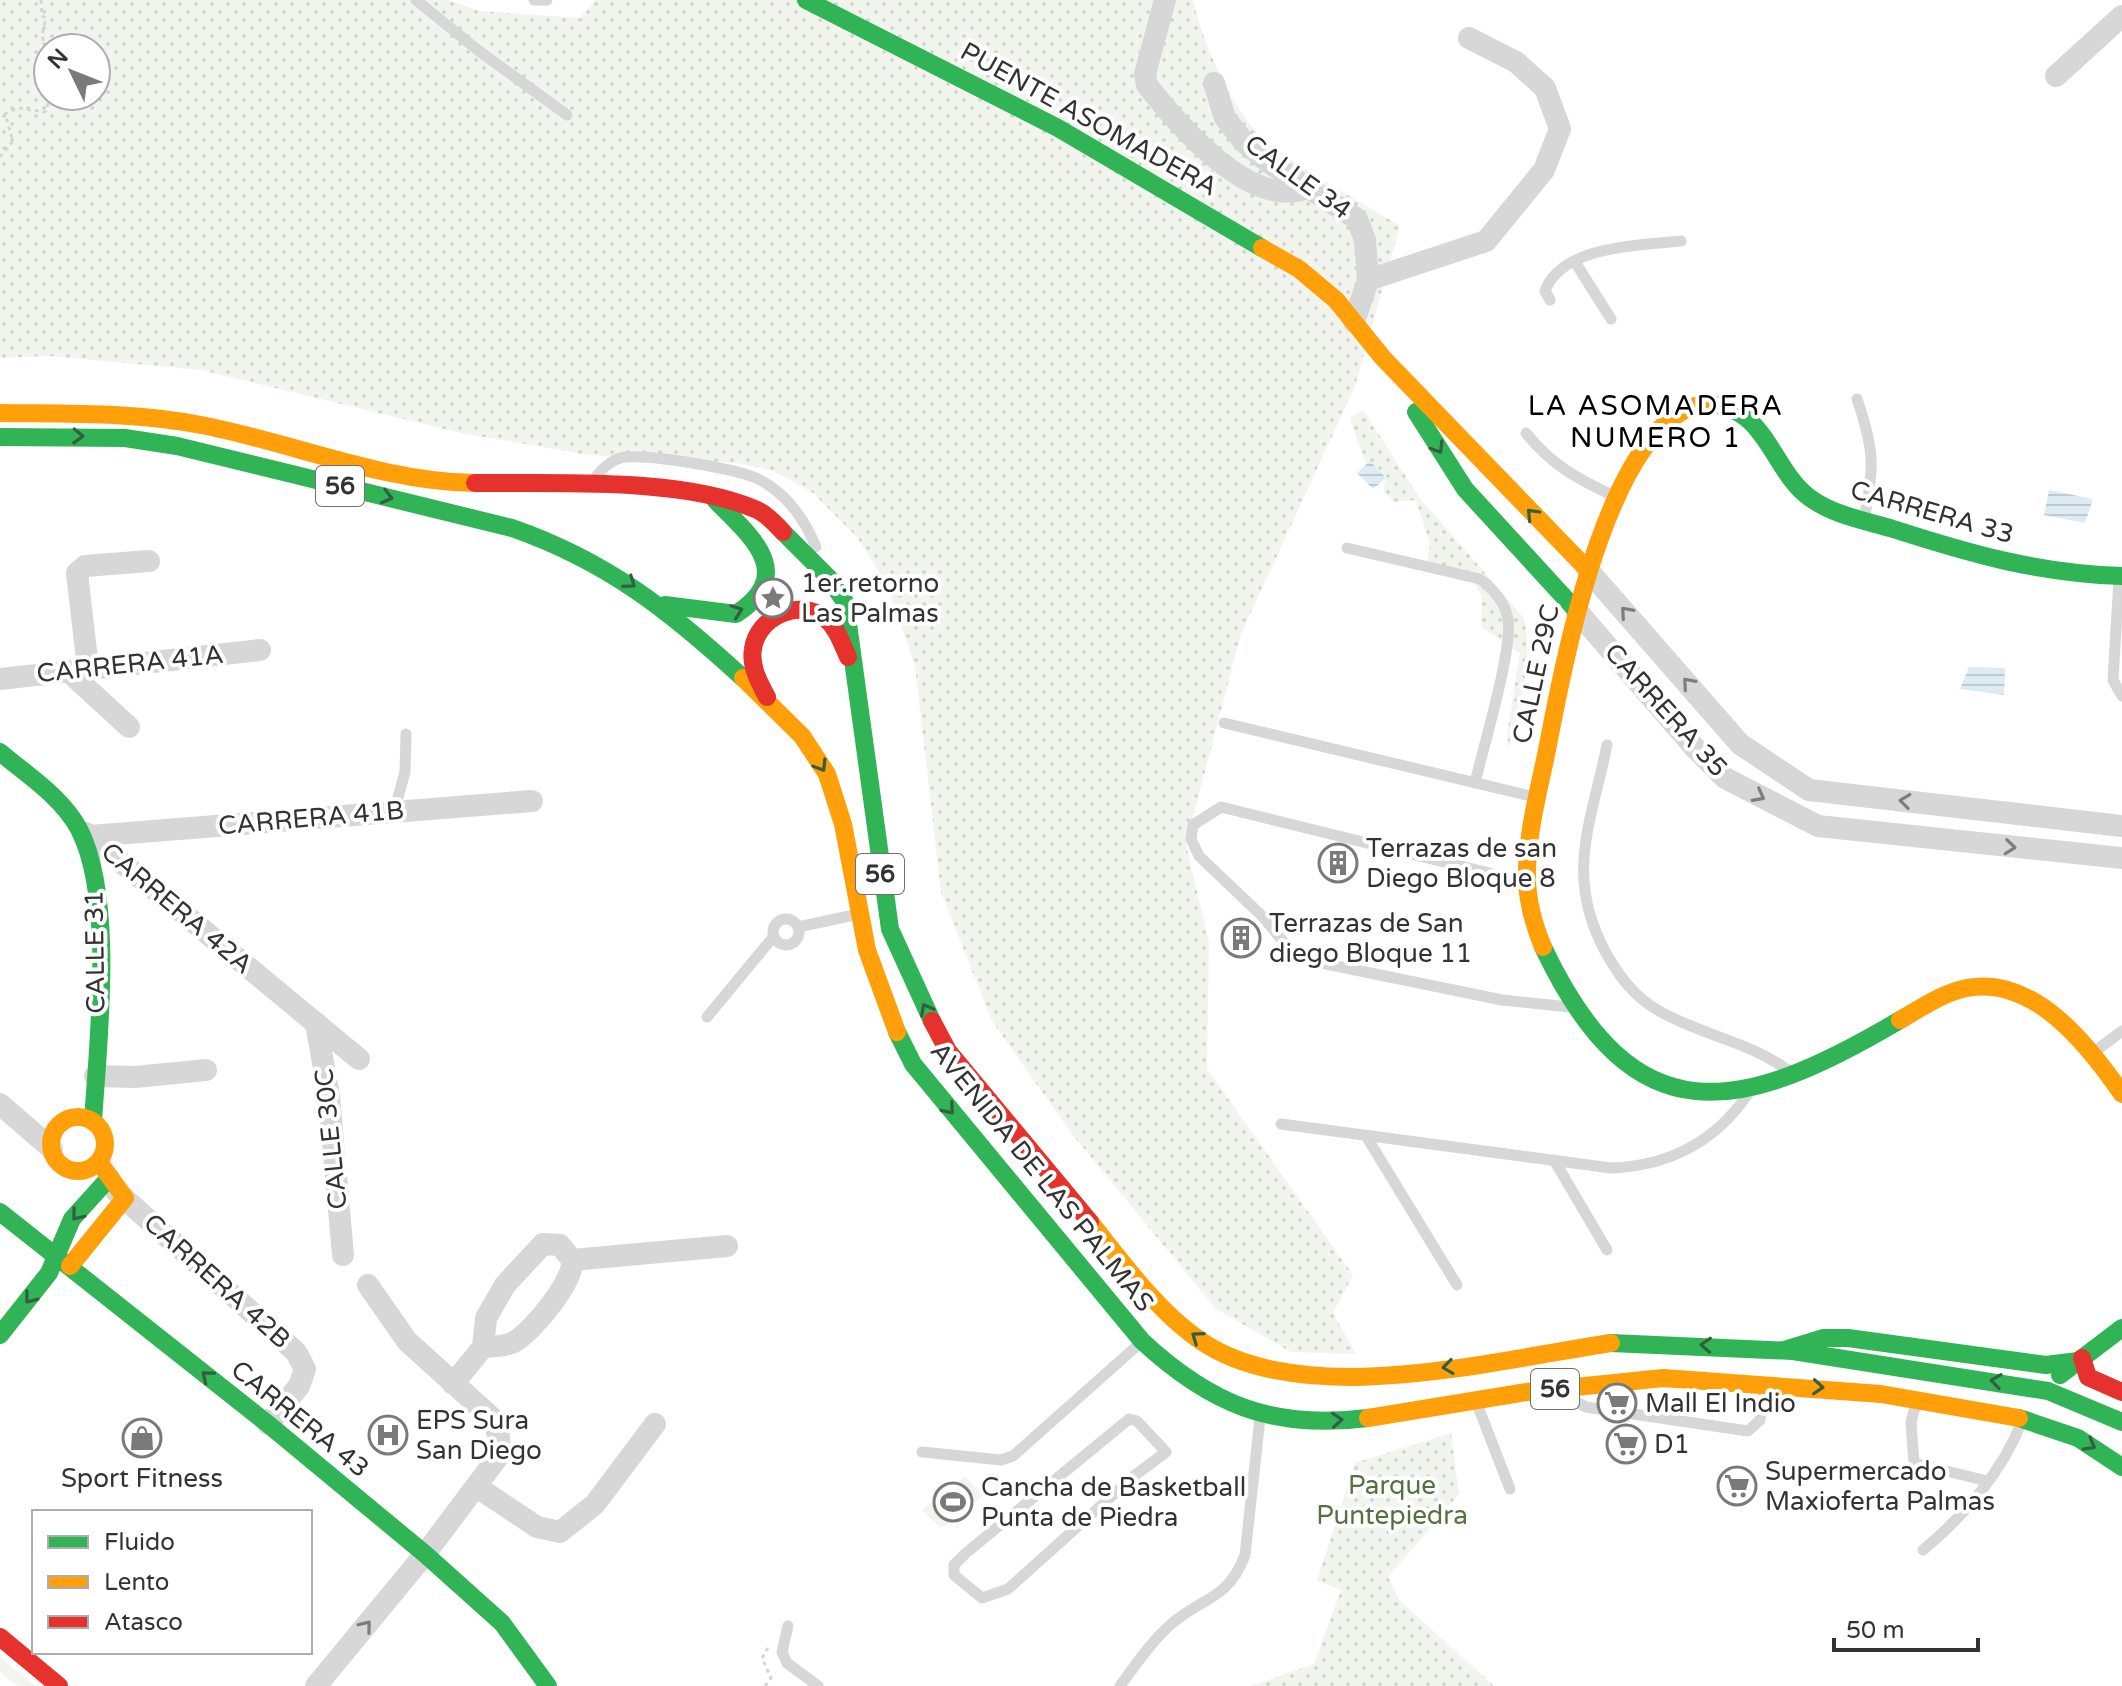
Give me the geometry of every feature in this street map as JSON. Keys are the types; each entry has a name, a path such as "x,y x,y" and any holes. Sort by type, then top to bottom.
{"main road":[{"name":"PUENTE ASOMADERA","path":"806,0 1058,128 1258,243 1336,300"},
{"name":"CARRERA 35","path":"1336,300 1383,358 1587,569"},
{"name":"CARRERA 35","path":"1383,358 1465,489 1576,610"},
{"name":"CALLE 29C","path":"1764,435 1740,415 1722,407 1696,404 1667,426 1639,458 1614,496 1587,569 1537,798 1527,883 1539,937 1574,1008 1608,1048 1645,1076 1681,1091 1752,1088 1821,1065 1943,995 1974,987 2001,989 2027,997 2091,1055 2122,1094"},
{"name":"AVENIDA DE LAS PALMAS","path":"0,413 133,414 202,425 408,476 454,483 591,484 678,490 756,509 775,523 828,577 845,602 890,929 948,1051 1149,1294 1201,1341 1241,1362 1330,1379 1404,1374 1625,1341 1788,1350 2048,1391 2088,1405 2122,1422"},
{"name":"CARRERA 33","path":"1764,435 1776,451 1785,474 1799,490 1825,508 1956,549 2053,573 2121,576"},
{"name":"AVENIDA DE LAS PALMAS","path":"0,437 125,438 177,446 512,528 554,541 598,561 661,604 705,640 800,733 827,773 846,837 875,982 913,1064 1142,1341 1168,1367 1202,1391 1260,1414 1287,1420 1332,1420 1642,1379 1765,1383 1852,1390 2050,1426 2089,1443 2121,1466"},
{"path":"661,604 726,616 744,610 765,589 768,568 754,540 713,497"},
{"path":"772,706 758,681 753,661 754,642 775,617 793,608 804,608 826,620 836,631 855,672"},
{"name":"CARRERA 42A","path":"0,752 58,802 84,831"},
{"name":"CALLE 31","path":"84,831 98,907 95,1078 84,1119"},
{"path":"63,1262 72,1219 105,1174 105,1140 84,1119 57,1128 52,1149 62,1166 105,1174"},
{"path":"0,1335 63,1262 125,1198"},
{"name":"CARRERA 43","path":"0,1212 268,1424 425,1554 502,1623 548,1686"},
{"path":"2002,1416 2122,1328"},
{"path":"1788,1350 1823,1338 1848,1338 2046,1365 2080,1360"},
{"path":"2080,1360 2088,1377 2122,1392"},
{"path":"2121,1466 2122,1438"},
{"path":"0,1637 59,1686"}],"street":[{"path":"1165,0 1145,74 1147,85 1239,178 1284,194 1309,187"},
{"path":"2056,76 2122,16"},
{"path":"1368,280 1486,241 1544,170 1560,129 1545,88 1516,62 1469,38"},
{"name":"CALLE 34","path":"1214,83 1225,118 1244,142 1357,219 1365,240 1368,280 1354,322"},
{"path":"129,727 78,669 77,573 85,566 149,561"},
{"name":"CARRERA 35","path":"1587,569 1740,744 1809,790 2122,826"},
{"name":"CARRERA 35","path":"1576,610 1725,778 1818,826 2122,858"},
{"name":"CARRERA 41A","path":"0,679 260,650"},
{"path":"1642,686 1664,656"},
{"name":"CARRERA 41B","path":"84,831 532,801"},
{"name":"CARRERA 42A","path":"84,831 359,1059"},
{"name":"CALLE 30C","path":"316,1023 329,1096 343,1255"},
{"path":"95,1078 206,1070"},
{"path":"0,1104 52,1149"},
{"name":"CARRERA 42B","path":"105,1174 125,1198 296,1352 305,1369 299,1386 268,1424"},
{"path":"453,1384 483,1347 490,1311 505,1285 536,1249 543,1244 560,1245 572,1260 574,1269 569,1281 525,1334 510,1344 483,1347"},
{"path":"572,1260 727,1246"},
{"path":"316,1686 425,1554 498,1457 499,1437 492,1418 407,1341 368,1285"},
{"path":"477,1487 537,1527 560,1532 595,1504 655,1424"}],"lane":[{"path":"416,0 567,115"},
{"path":"534,0 541,3 547,0"},
{"path":"1550,300 1545,291 1549,282 1595,250 1681,241"},
{"path":"1575,262 1611,319"},
{"path":"1857,399 1871,441 1872,478 1864,520"},
{"path":"1526,433 1544,456 1564,472 1614,496"},
{"path":"591,484 602,469 625,457 670,461 755,478 780,494 804,517 828,577"},
{"path":"1347,548 1480,579 1493,590 1504,607 1509,621 1505,652 1475,783"},
{"path":"2121,576 2113,680 2122,696"},
{"path":"1224,723 1537,798"},
{"path":"394,812 405,772 406,734"},
{"path":"1607,745 1582,867 1583,892 1591,925 1624,985 1644,1003 1677,1020 1744,1044 1795,1075"},
{"path":"1527,883 1221,807 1193,825 1191,839 1199,856 1262,916 1297,958 1502,1000 1574,1008"},
{"path":"707,1017 774,936 779,921 790,919 798,927 859,913"},
{"path":"2091,1055 2122,1031"},
{"path":"1281,1124 1611,1168 1640,1167 1670,1158 1704,1140 1739,1107 1752,1088"},
{"path":"1366,1136 1457,1285"},
{"path":"1554,1160 1607,1250"},
{"path":"922,1452 1001,1460 1013,1456 1142,1341"},
{"path":"1556,1389 1567,1400 1586,1407 1742,1431 1754,1429 1760,1420 1765,1383"},
{"path":"1476,1400 1510,1489"},
{"path":"1917,1400 1911,1422 1914,1463 1987,1481"},
{"path":"1120,1686 1167,1627 1220,1596 1239,1571 1245,1555 1260,1414"},
{"path":"1923,1550 1966,1508 1987,1481 2013,1444 2023,1420"},
{"path":"1137,1421 1166,1452 1134,1476 1008,1589 982,1598 954,1575 954,1565 966,1553 1123,1422 1137,1421"},
{"path":"788,1626 782,1652 787,1663 818,1686"}],"path":[{"path":"41,0 42,16 47,21 43,32"},
{"path":"0,157 13,141 5,114 18,108 32,110"}],"green space":[{"path":"0,0 448,0 480,11 580,18 595,0 1193,0 1215,64 1248,122 1298,164 1400,226 1355,386 1241,634 1186,844 1209,943 1207,1069 1353,1275 1333,1313 1356,1354 1291,1352 1216,1309 1072,1134 992,1021 941,892 915,666 887,584 857,537 813,493 774,471 737,463 589,455 461,433 201,370 51,356 0,358"},
{"path":"1363,410 1419,497 1524,618 1526,668 1509,749 1507,734 1520,653 1481,627 1482,596 1470,577 1426,565 1430,544 1416,500 1394,502 1383,491 1386,477 1369,461 1366,464 1350,419"},
{"name":"Parque Puntepiedra","path":"1451,1433 1459,1494 1388,1577 1399,1600 1494,1686 1251,1686 1314,1664 1341,1590 1317,1581 1355,1463"},
{"name":"Cancha de Basketball Punta de Piedra","path":"965,1477 984,1495 941,1528 922,1510"},
{"path":"0,1657 35,1686 18,1686 0,1672"}],"shaded area":[{"path":"1370,461 1386,478 1373,489 1357,473"},
{"path":"2049,490 2093,499 2085,523 2044,515"},
{"path":"1969,667 2005,668 2004,695 1960,689"}],"traffic: fast":[{"path":"806,0 1058,128 1262,248"},
{"path":"1706,404 1726,407 1742,415 1766,441 1797,486 1819,504 1838,513 2004,561 2061,571 2122,576"},
{"path":"1416,412 1465,489 1576,610"},
{"path":"0,437 125,438 177,446 512,528 578,556 636,590 743,678"},
{"path":"665,605 736,614 754,599 764,585 766,570 754,542 715,500"},
{"path":"783,532 828,577 845,602 890,929 932,1021"},
{"path":"0,752 43,787 72,817 90,858 101,931 100,1012 93,1121"},
{"path":"1543,947 1578,1009 1615,1053 1654,1080 1696,1091 1741,1089 1790,1075 1843,1052 1900,1020"},
{"path":"897,1032 913,1064 1142,1341 1168,1363 1219,1397 1273,1416 1334,1421 1368,1418"},
{"path":"0,1335 49,1273 72,1219 110,1177"},
{"path":"0,1212 268,1424 425,1554 502,1623 548,1686"},
{"path":"2060,1375 2122,1328"},
{"path":"1784,1350 1823,1338 1848,1338 2046,1365 2078,1361"},
{"path":"1611,1343 1793,1351"},
{"path":"1793,1351 2048,1391 2122,1422"},
{"path":"2019,1418 2078,1438 2122,1467"}],"traffic: slow":[{"path":"1262,248 1299,269 1336,300 1383,358 1587,569"},
{"path":"1543,947 1529,899 1528,855 1564,665 1595,552 1617,497 1642,451 1672,418 1706,404"},
{"path":"0,413 101,414 176,421 235,432 371,469 440,481 475,483"},
{"path":"743,678 802,736 827,774 843,824 867,950 897,1032"},
{"path":"1900,1020 1958,990 1992,987 2015,992 2037,1003 2076,1036 2122,1094"},
{"path":"78,1117 97,1125 105,1144 97,1163 78,1171 59,1163 51,1144 59,1125 78,1117"},
{"path":"70,1266 125,1198 99,1162"},
{"path":"1090,1222 1170,1316 1201,1341 1243,1362 1292,1373 1345,1377 1401,1375 1611,1343"},
{"path":"1368,1418 1527,1392 1663,1378 1881,1394 2019,1418"}],"traffic: jam":[{"path":"475,483 618,484 691,492 755,509 783,532"},
{"path":"767,697 754,668 753,649 762,628 781,614 804,610 826,619 848,657"},
{"path":"932,1021 948,1051 1090,1222"},
{"path":"2082,1358 2088,1377 2122,1392"},
{"path":"0,1637 59,1686"}],"place":[{"name":"1er.retorno Las Palmas","path":"773,598"},
{"name":"Terrazas de san Diego Bloque 8","path":"1338,863"},
{"name":"Terrazas de San diego Bloque 11","path":"1241,938"},
{"name":"Mall El Indio","path":"1617,1403"},
{"name":"EPS Sura San Diego","path":"388,1435"},
{"name":"Sport Fitness","path":"142,1438"},
{"name":"D1","path":"1626,1444"},
{"name":"Supermercado Maxioferta Palmas","path":"1737,1486"},
{"name":"Cancha de Basketball Punta de Piedra","path":"953,1502"}],"district":[{"name":"LA ASOMADERA NUMERO 1","path":"1656,422"}]}
